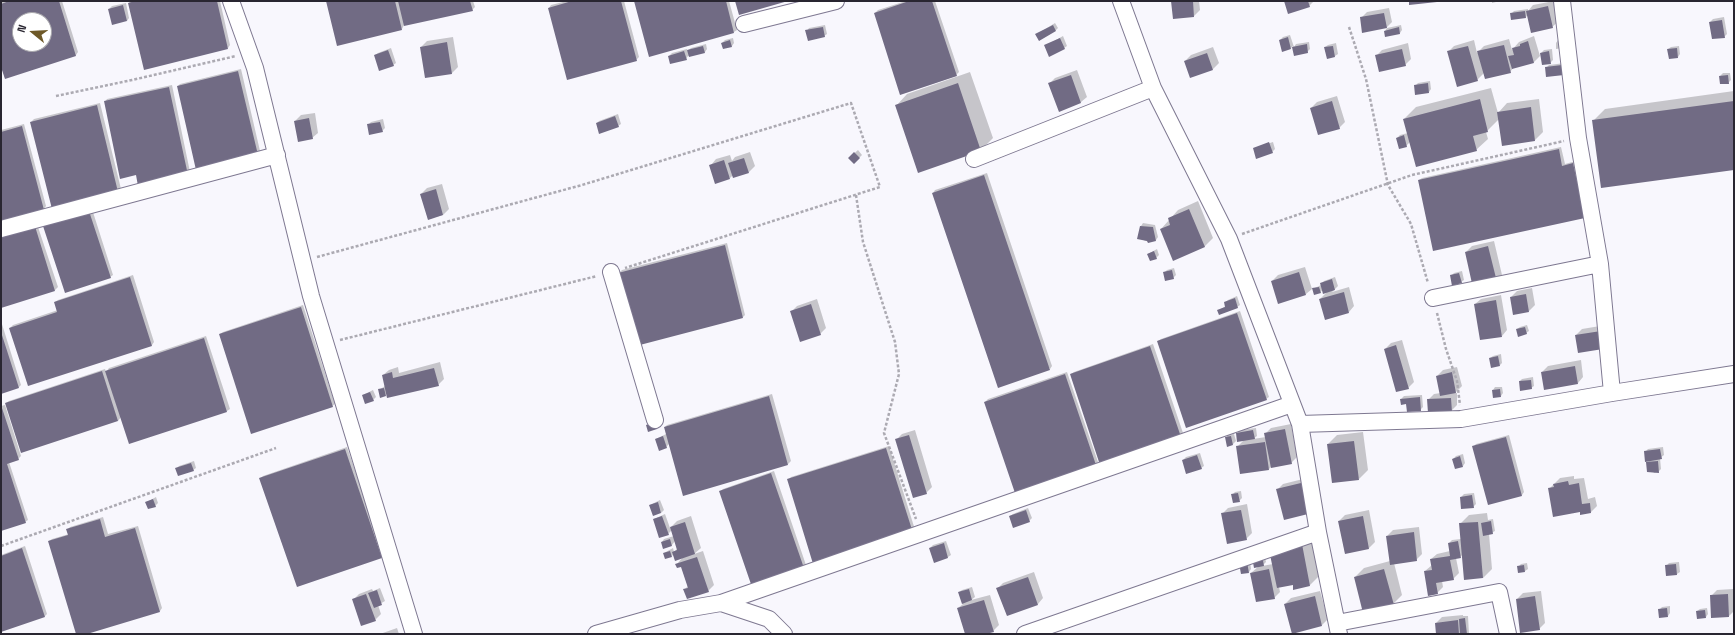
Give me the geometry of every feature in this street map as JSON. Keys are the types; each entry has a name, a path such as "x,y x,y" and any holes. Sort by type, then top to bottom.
{"street":[{"path":"231,1 256,68 311,296 414,634"},
{"path":"744,24 836,1"},
{"path":"1121,1 1153,88 1229,239 1300,424 1318,532 1338,629 1499,592 1508,634"},
{"path":"1562,1 1578,138 1600,264 1612,393"},
{"path":"974,159 1153,88"},
{"path":"1,229 277,155"},
{"path":"1433,298 1600,264"},
{"path":"611,272 655,420"},
{"path":"1300,424 1461,419 1734,374"},
{"path":"596,634 680,610 721,603 1292,404"},
{"path":"1025,634 1318,532"},
{"path":"721,603 769,619 784,634"}],"path":[{"path":"1349,27 1366,79 1388,184 1411,224 1433,298 1446,349 1457,381 1461,419"},
{"path":"56,96 132,80 250,52"},
{"path":"303,261 582,185 851,103 880,187"},
{"path":"1229,239 1412,175 1578,138"},
{"path":"856,195 862,242 895,342 899,374 884,433 921,534"},
{"path":"1,546 276,448"}],"building":[{"path":"9,1 59,1 76,56 5,79 1,67 1,4"},
{"path":"135,1 217,1 228,49 144,70 128,3"},
{"path":"326,1 395,1 402,30 337,46"},
{"path":"398,1 470,1 473,11 404,26"},
{"path":"572,1 621,1 637,61 567,80 548,8"},
{"path":"634,1 726,1 734,33 649,57"},
{"path":"735,1 788,1 739,15"},
{"path":"909,1 932,1 957,76 900,95 874,13"},
{"path":"1171,1 1193,1 1194,17 1173,19"},
{"path":"1284,1 1308,1 1310,7 1288,14"},
{"path":"1409,1 1437,1 1437,2 1409,5"},
{"path":"123,5 127,21 112,25 108,9"},
{"path":"1548,6 1553,28 1531,33 1526,11"},
{"path":"1525,11 1526,18 1511,20 1510,13"},
{"path":"1384,13 1387,28 1362,33 1360,17"},
{"path":"1722,20 1725,38 1712,39 1709,22"},
{"path":"1053,25 1056,31 1039,41 1035,34"},
{"path":"823,27 825,37 808,41 805,30"},
{"path":"1399,27 1400,34 1385,37 1384,31"},
{"path":"1288,37 1291,49 1282,52 1279,40"},
{"path":"1060,38 1065,49 1049,57 1044,45"},
{"path":"730,40 732,47 723,49 721,43"},
{"path":"1528,41 1534,63 1512,69 1508,56 1514,55 1512,48 1520,46 1520,44"},
{"path":"447,42 452,74 425,78 420,47"},
{"path":"1307,44 1308,53 1294,56 1292,47"},
{"path":"1504,45 1511,73 1485,79 1477,51"},
{"path":"703,46 705,53 689,57 687,50"},
{"path":"1333,46 1335,57 1327,59 1324,47"},
{"path":"1468,46 1478,81 1457,87 1447,51"},
{"path":"1677,48 1678,58 1669,59 1667,49"},
{"path":"1402,49 1406,66 1379,72 1375,55"},
{"path":"388,50 394,66 379,71 374,55"},
{"path":"684,51 687,60 670,64 668,56"},
{"path":"1549,51 1551,64 1542,65 1540,53"},
{"path":"1207,53 1213,70 1190,78 1184,61"},
{"path":"1562,65 1564,75 1546,77 1545,67"},
{"path":"238,71 258,155 196,170 177,86"},
{"path":"1071,75 1081,103 1059,112 1048,83"},
{"path":"1728,75 1729,84 1720,84 1719,76"},
{"path":"958,83 981,151 918,173 895,105"},
{"path":"1428,83 1429,93 1415,95 1414,85"},
{"path":"169,87 188,175 138,186 136,175 120,179 104,101"},
{"path":"1480,99 1488,132 1473,136 1477,151 1416,167 1403,119"},
{"path":"1332,101 1340,129 1318,135 1310,108"},
{"path":"1734,101 1734,170 1601,188 1592,120"},
{"path":"97,105 118,192 52,209 30,122"},
{"path":"1531,107 1535,141 1502,146 1497,112"},
{"path":"615,116 619,127 599,134 596,123"},
{"path":"309,118 313,139 298,142 294,121"},
{"path":"380,122 383,132 369,135 367,124"},
{"path":"22,126 44,210 1,222 1,132"},
{"path":"1404,135 1407,147 1399,149 1396,138"},
{"path":"1269,142 1273,153 1256,159 1253,148"},
{"path":"1559,149 1562,166 1573,163 1585,218 1433,251 1418,180"},
{"path":"854,152 860,158 854,164 848,158"},
{"path":"744,158 749,173 733,178 728,163"},
{"path":"724,160 730,179 715,184 709,165"},
{"path":"984,175 1050,370 998,388 932,193"},
{"path":"436,189 443,215 428,220 420,194"},
{"path":"1189,209 1205,247 1173,261 1160,229 1170,225 1168,218"},
{"path":"89,211 111,278 65,293 43,226"},
{"path":"34,223 55,291 1,308 1,234"},
{"path":"1140,226 1153,227 1156,241 1148,243 1147,241 1137,239"},
{"path":"725,245 743,318 636,346 618,273"},
{"path":"1488,246 1497,282 1473,288 1465,252"},
{"path":"1154,251 1157,259 1150,261 1147,254"},
{"path":"1172,270 1174,279 1165,281 1163,272"},
{"path":"1299,272 1306,295 1278,304 1271,281"},
{"path":"1459,273 1462,283 1452,286 1450,275"},
{"path":"130,277 152,346 28,386 9,328 57,312 54,302"},
{"path":"1332,279 1335,290 1323,294 1320,283"},
{"path":"1319,287 1321,293 1314,295 1312,288"},
{"path":"1344,292 1349,313 1325,320 1319,299"},
{"path":"1526,294 1529,312 1513,315 1510,297"},
{"path":"1235,298 1238,308 1219,315 1217,310 1225,307 1224,302"},
{"path":"1496,300 1502,337 1480,340 1474,304"},
{"path":"811,304 821,335 800,342 790,311"},
{"path":"301,307 333,407 251,434 219,334"},
{"path":"1237,313 1267,400 1186,428 1157,341"},
{"path":"1525,327 1527,334 1518,337 1516,329"},
{"path":"1601,331 1603,349 1578,353 1575,335"},
{"path":"1,332 19,388 1,394"},
{"path":"204,338 227,412 129,444 105,371"},
{"path":"1396,345 1409,389 1396,392 1384,349"},
{"path":"1150,346 1181,437 1100,465 1070,374"},
{"path":"1498,356 1500,366 1491,368 1489,358"},
{"path":"1575,366 1578,384 1544,390 1541,372"},
{"path":"434,368 439,386 387,398 382,375 392,372 393,378"},
{"path":"102,371 118,421 21,453 5,403"},
{"path":"1452,372 1456,393 1440,396 1436,376"},
{"path":"1065,374 1096,465 1015,493 984,402"},
{"path":"1531,380 1532,389 1520,391 1519,381"},
{"path":"384,388 386,396 380,398 378,389"},
{"path":"1500,389 1501,397 1493,398 1492,390"},
{"path":"370,392 374,401 365,404 362,395"},
{"path":"769,396 788,465 683,496 664,427"},
{"path":"1420,397 1421,411 1407,412 1406,404 1401,405 1400,399"},
{"path":"1451,398 1452,412 1428,413 1427,399"},
{"path":"1,405 19,460 7,464 26,523 1,531"},
{"path":"654,422 657,429 648,432 646,425"},
{"path":"1285,429 1292,464 1271,468 1264,433"},
{"path":"1253,430 1255,439 1237,442 1236,433"},
{"path":"909,435 927,494 913,498 895,439"},
{"path":"663,436 667,448 659,451 655,439"},
{"path":"1231,436 1233,445 1227,447 1225,437"},
{"path":"1506,437 1522,496 1488,505 1472,446"},
{"path":"1354,441 1359,480 1332,483 1327,444"},
{"path":"1265,442 1269,470 1240,474 1236,446"},
{"path":"886,448 914,536 814,567 787,479"},
{"path":"345,449 382,558 297,587 259,478"},
{"path":"1660,449 1662,459 1645,462 1644,451"},
{"path":"1197,455 1202,469 1186,474 1182,460"},
{"path":"1460,456 1463,467 1455,469 1452,459"},
{"path":"1658,461 1659,473 1647,472 1646,462"},
{"path":"191,463 194,471 178,476 175,468"},
{"path":"771,473 805,571 753,590 719,491"},
{"path":"1568,481 1569,485 1579,483 1582,504 1590,503 1591,513 1580,515 1580,512 1553,517 1548,488 1554,487 1553,484"},
{"path":"1301,483 1308,514 1284,520 1276,489"},
{"path":"1238,493 1240,502 1233,503 1231,494"},
{"path":"1472,495 1474,508 1461,509 1460,497"},
{"path":"153,499 156,507 148,509 145,502"},
{"path":"658,502 661,513 653,516 649,505"},
{"path":"1026,510 1030,522 1013,528 1009,516"},
{"path":"1241,510 1247,540 1227,544 1221,513"},
{"path":"662,516 669,535 659,538 653,519"},
{"path":"1363,516 1369,549 1345,554 1338,521"},
{"path":"100,519 105,537 135,528 160,612 87,634 76,634 48,541 68,535 66,529"},
{"path":"1491,521 1493,534 1483,536 1481,523"},
{"path":"685,522 695,554 675,561 672,552 677,550 670,527"},
{"path":"1478,522 1483,578 1464,580 1459,523"},
{"path":"1414,532 1417,561 1390,565 1386,536"},
{"path":"670,539 672,546 663,549 661,542"},
{"path":"1458,541 1461,558 1450,560 1454,580 1436,583 1438,594 1428,596 1424,571 1432,570 1430,559 1450,556 1448,543"},
{"path":"944,543 948,558 934,563 929,548"},
{"path":"1302,544 1310,586 1293,590 1293,585 1277,588 1269,550"},
{"path":"22,548 45,617 1,632 1,556"},
{"path":"670,551 672,557 665,559 663,553"},
{"path":"1262,555 1264,566 1254,568 1252,557"},
{"path":"697,557 709,592 687,599 683,589 688,588 681,567 677,568 675,564"},
{"path":"1247,562 1249,573 1241,574 1239,563"},
{"path":"1676,564 1677,575 1666,576 1665,565"},
{"path":"1524,565 1525,572 1518,573 1517,566"},
{"path":"1269,569 1275,599 1256,602 1250,573"},
{"path":"1384,569 1394,605 1363,613 1354,577"},
{"path":"1028,577 1038,605 1007,616 996,588"},
{"path":"969,589 972,600 962,604 958,592"},
{"path":"377,590 382,605 374,608 368,593"},
{"path":"366,594 376,621 361,626 352,599"},
{"path":"1728,594 1729,617 1711,618 1710,595"},
{"path":"1315,596 1322,626 1292,634 1284,604"},
{"path":"1535,596 1540,630 1520,633 1516,599"},
{"path":"984,600 994,632 986,634 965,634 957,608"},
{"path":"1667,608 1668,617 1659,618 1658,609"},
{"path":"1705,610 1706,618 1697,619 1696,611"},
{"path":"1465,618 1467,634 1460,634 1459,619"},
{"path":"1458,620 1459,634 1436,634 1435,623"}]}
